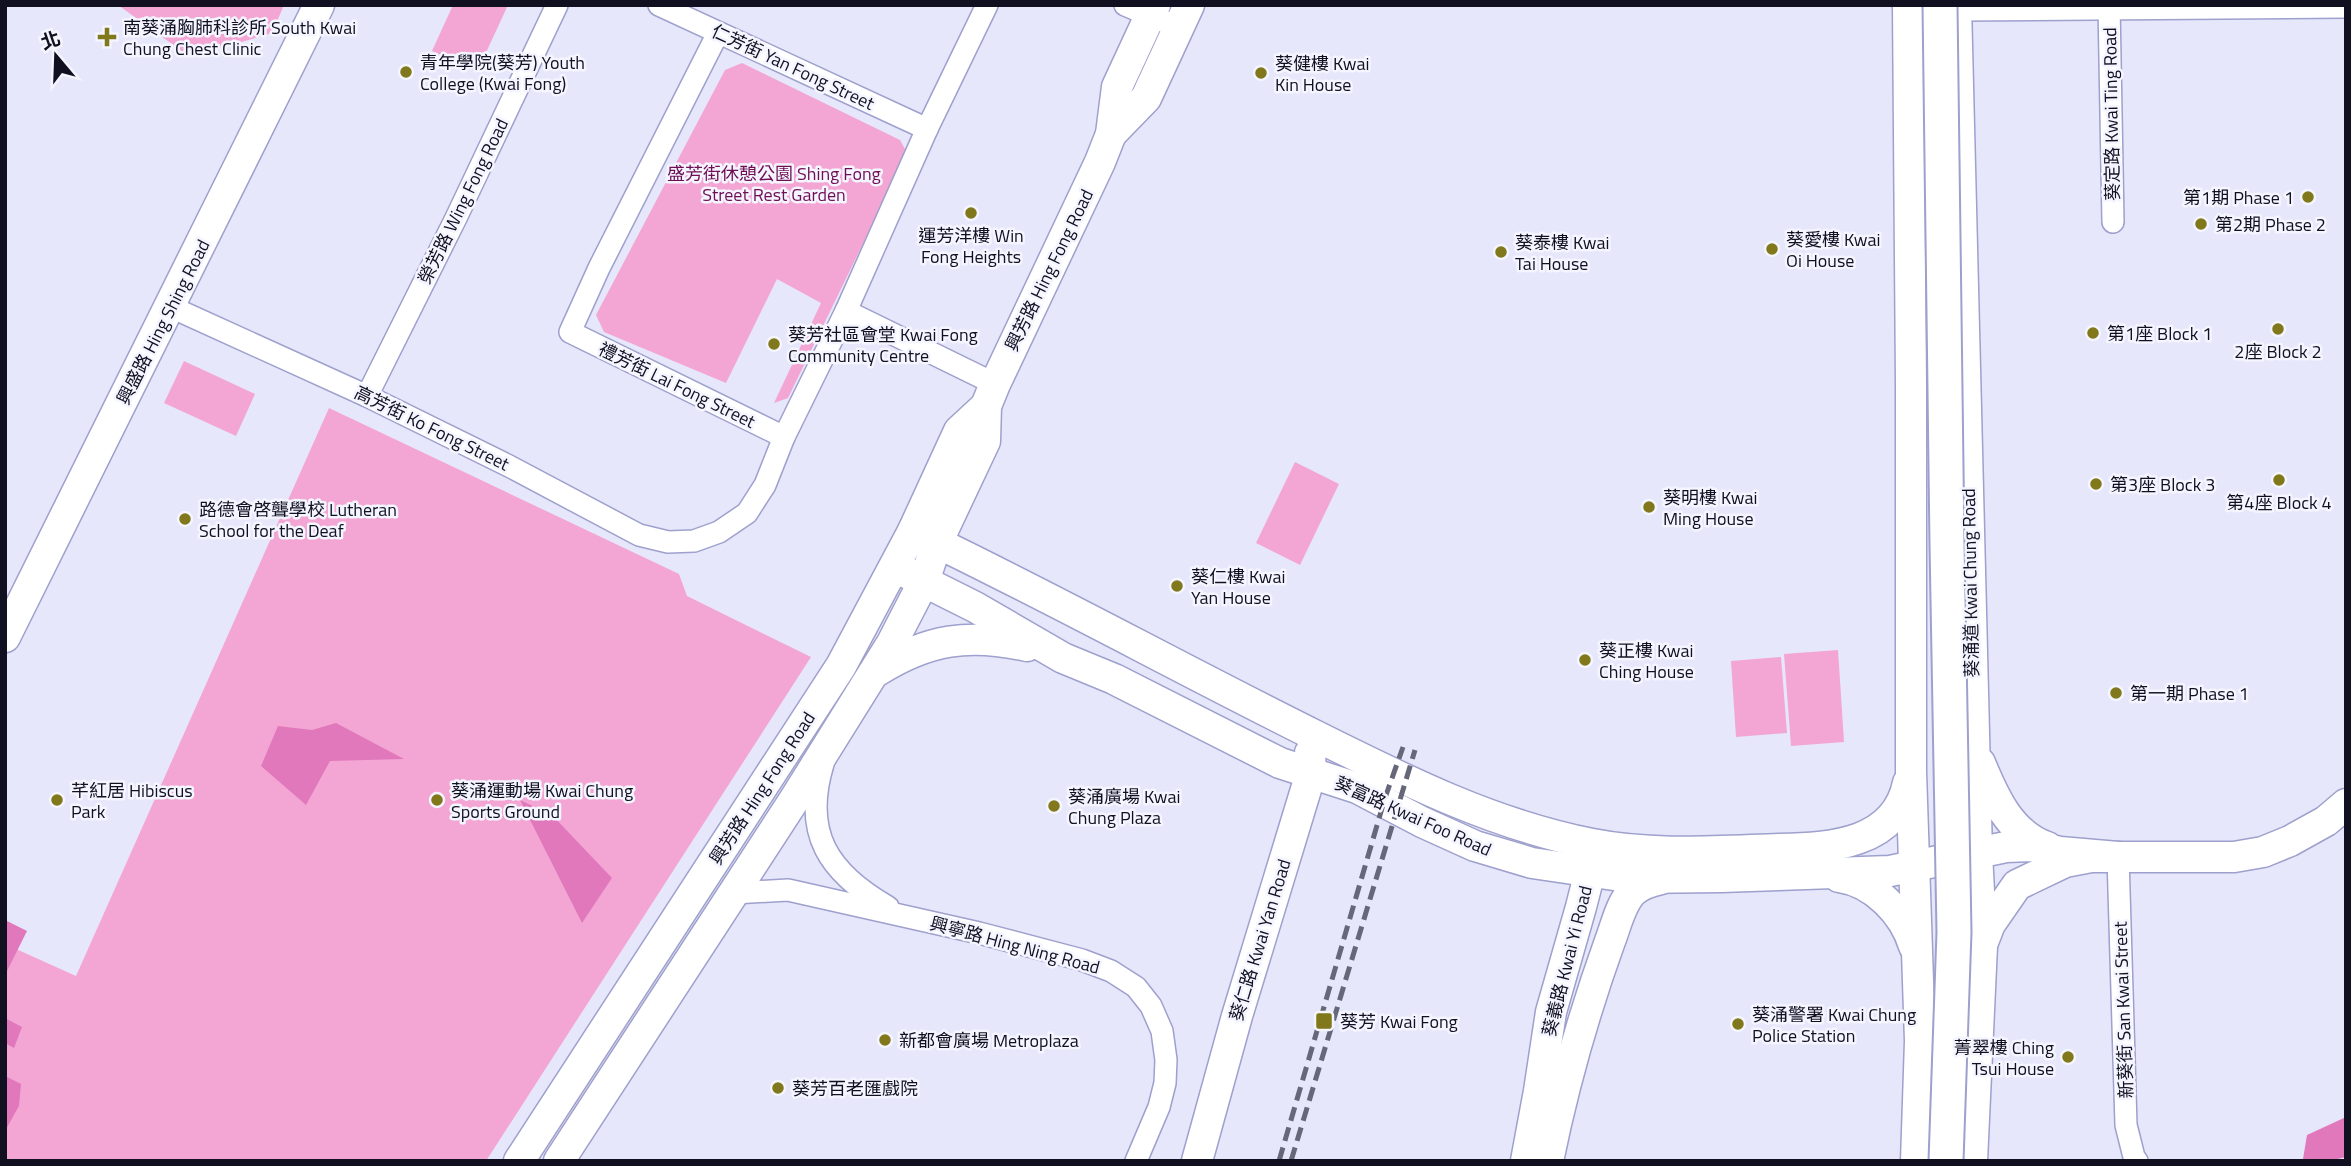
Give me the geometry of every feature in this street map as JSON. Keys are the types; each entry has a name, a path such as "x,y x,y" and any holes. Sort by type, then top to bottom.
{"main road":[{"name":"興盛路 Hing Shing Road","path":"5,637 319,5"},
{"path":"1908,5 1910,772 1912,867 1920,983 1916,1161"},
{"name":"葵涌道 Kwai Chung Road","path":"1945,6 1982,946 1972,1161"},
{"name":"葵涌道 Kwai Chung Road","path":"1931,1161 1937,1046 1945,6"},
{"name":"葵涌道 Kwai Chung Road","path":"1945,6 1945,481 1954,932 1946,1161"},
{"name":"興芳路 Hing Fong Road","path":"559,1161 839,729 874,673 924,581 925,537 959,431 990,395 1100,162 1111,134 1117,87 1143,9"},
{"name":"興芳路 Hing Fong Road","path":"1111,134 1146,98 1185,17"},
{"name":"葵富路 Kwai Foo Road","path":"925,537 1291,724 1484,814 1539,832 1634,877 1821,875 1890,871 2006,847 2032,846 2118,858"},
{"name":"興芳路 Hing Fong Road","path":"519,1161 841,666 895,567 925,537"},
{"name":"葵富路 Kwai Foo Road","path":"895,567 975,607 1063,658 1114,679 1280,763 1357,788 1475,846 1532,863 1593,859 1641,851 1830,847 1865,836 1891,819 1905,798 1910,772"},
{"path":"874,673 913,650 957,639 994,639 1037,648 1063,658"},
{"name":"葵仁路 Kwai Yan Road","path":"1197,1161 1237,1016 1311,773 1312,758 1306,742 1291,724"},
{"path":"1975,750 1995,796 2014,827 2040,845 2060,852"},
{"path":"1982,946 1990,924 2017,886 2065,862 2091,857 2234,857 2263,852 2326,821 2346,804"},
{"name":"葵義路 Kwai Yi Road","path":"1525,1161 1551,1012 1593,859"},
{"path":"1821,875 1849,878 1868,887 1885,900 1910,930 1920,983"},
{"name":"葵義路 Kwai Yi Road","path":"1548,1161 1559,1107 1599,971 1620,915 1632,893 1648,882 1668,877"}],"street":[{"name":"榮芳路 Wing Fong Road","path":"368,396 558,5"},
{"name":"仁芳街 Yan Fong Street","path":"659,5 927,128"},
{"path":"784,437 846,311 927,128 987,5"},
{"path":"1945,6 2346,7"},
{"name":"葵定路 Kwai Ting Road","path":"2109,7 2113,222"},
{"path":"1143,9 1185,17"},
{"name":"禮芳街 Lai Fong Street","path":"719,33 599,268 570,332 784,437"},
{"name":"高芳街 Ko Fong Street","path":"171,307 368,396 639,535 668,542 694,541 719,532 747,513 765,485 784,437"},
{"path":"846,311 990,395"},
{"name":"興寧路 Hing Ning Road","path":"839,729 825,758 818,781 817,822 823,844 834,866 851,883 872,898 912,919"},
{"name":"新葵街 San Kwai Street","path":"2118,858 2126,1125 2137,1161"},
{"name":"興寧路 Hing Ning Road","path":"734,893 788,890 1082,960 1111,971 1136,988 1151,1006 1162,1031 1166,1060 1165,1083 1159,1108 1136,1161"}],"green space":[{"path":"118,5 284,5 272,33 190,57"},
{"path":"453,5 508,5 477,72 432,51"},
{"name":"盛芳街休憩公園 Shing Fong Street Rest Garden","path":"742,63 900,140 907,153 788,398 774,403 821,303 777,279 726,383 604,332 596,315 725,70"},
{"path":"184,361 255,394 236,436 164,403"},
{"name":"葵涌運動場 Kwai Chung Sports Ground","path":"329,408 679,574 687,596 811,657 486,1161 5,1161 5,944 76,976"},
{"path":"1295,462 1339,484 1300,565 1256,543"},
{"path":"1838,650 1844,742 1791,746 1784,654"},
{"path":"1781,657 1787,733 1736,737 1731,661"}],"shaded area":[{"path":"336,723 404,759 330,761 306,805 261,766 278,726 312,730"},
{"path":"520,800 552,815 612,878 582,923"},
{"path":"5,920 27,931 7,971 5,971"},
{"path":"5,1018 22,1027 14,1048 5,1043"},
{"path":"5,1076 21,1084 19,1106 5,1131"},
{"path":"2346,1117 2346,1157 2329,1161 2298,1161 2303,1159 2307,1135"}],"railway":[{"path":"1279,1161 1385,798 1403,747"},
{"path":"1291,1161 1415,750"}],"place":[{"name":"南葵涌胸肺科診所 South Kwai Chung Chest Clinic","path":"107,37"},
{"name":"青年學院(葵芳) Youth College (Kwai Fong)","path":"406,72"},
{"name":"葵健樓 Kwai Kin House","path":"1261,73"},
{"name":"第1期 Phase 1","path":"2308,197"},
{"name":"運芳洋樓 Win Fong Heights","path":"971,213"},
{"name":"第2期 Phase 2","path":"2201,224"},
{"name":"葵愛樓 Kwai Oi House","path":"1772,249"},
{"name":"葵泰樓 Kwai Tai House","path":"1501,252"},
{"name":"2座 Block 2","path":"2278,329"},
{"name":"第1座 Block 1","path":"2093,333"},
{"name":"葵芳社區會堂 Kwai Fong Community Centre","path":"774,344"},
{"name":"第4座 Block 4","path":"2279,480"},
{"name":"第3座 Block 3","path":"2096,484"},
{"name":"葵明樓 Kwai Ming House","path":"1649,507"},
{"name":"路德會啓聾學校 Lutheran School for the Deaf","path":"185,519"},
{"name":"葵仁樓 Kwai Yan House","path":"1177,586"},
{"name":"葵正樓 Kwai Ching House","path":"1585,660"},
{"name":"第一期 Phase 1","path":"2116,693"},
{"name":"芊紅居 Hibiscus Park","path":"57,800"},
{"name":"葵涌運動場 Kwai Chung Sports Ground","path":"437,800"},
{"name":"葵涌廣場 Kwai Chung Plaza","path":"1054,806"},
{"name":"葵芳 Kwai Fong","path":"1324,1021"},
{"name":"葵涌警署 Kwai Chung Police Station","path":"1738,1024"},
{"name":"新都會廣場 Metroplaza","path":"885,1040"},
{"name":"菁翠樓 Ching Tsui House","path":"2068,1057"},
{"name":"葵芳百老匯戲院","path":"778,1088"}]}
